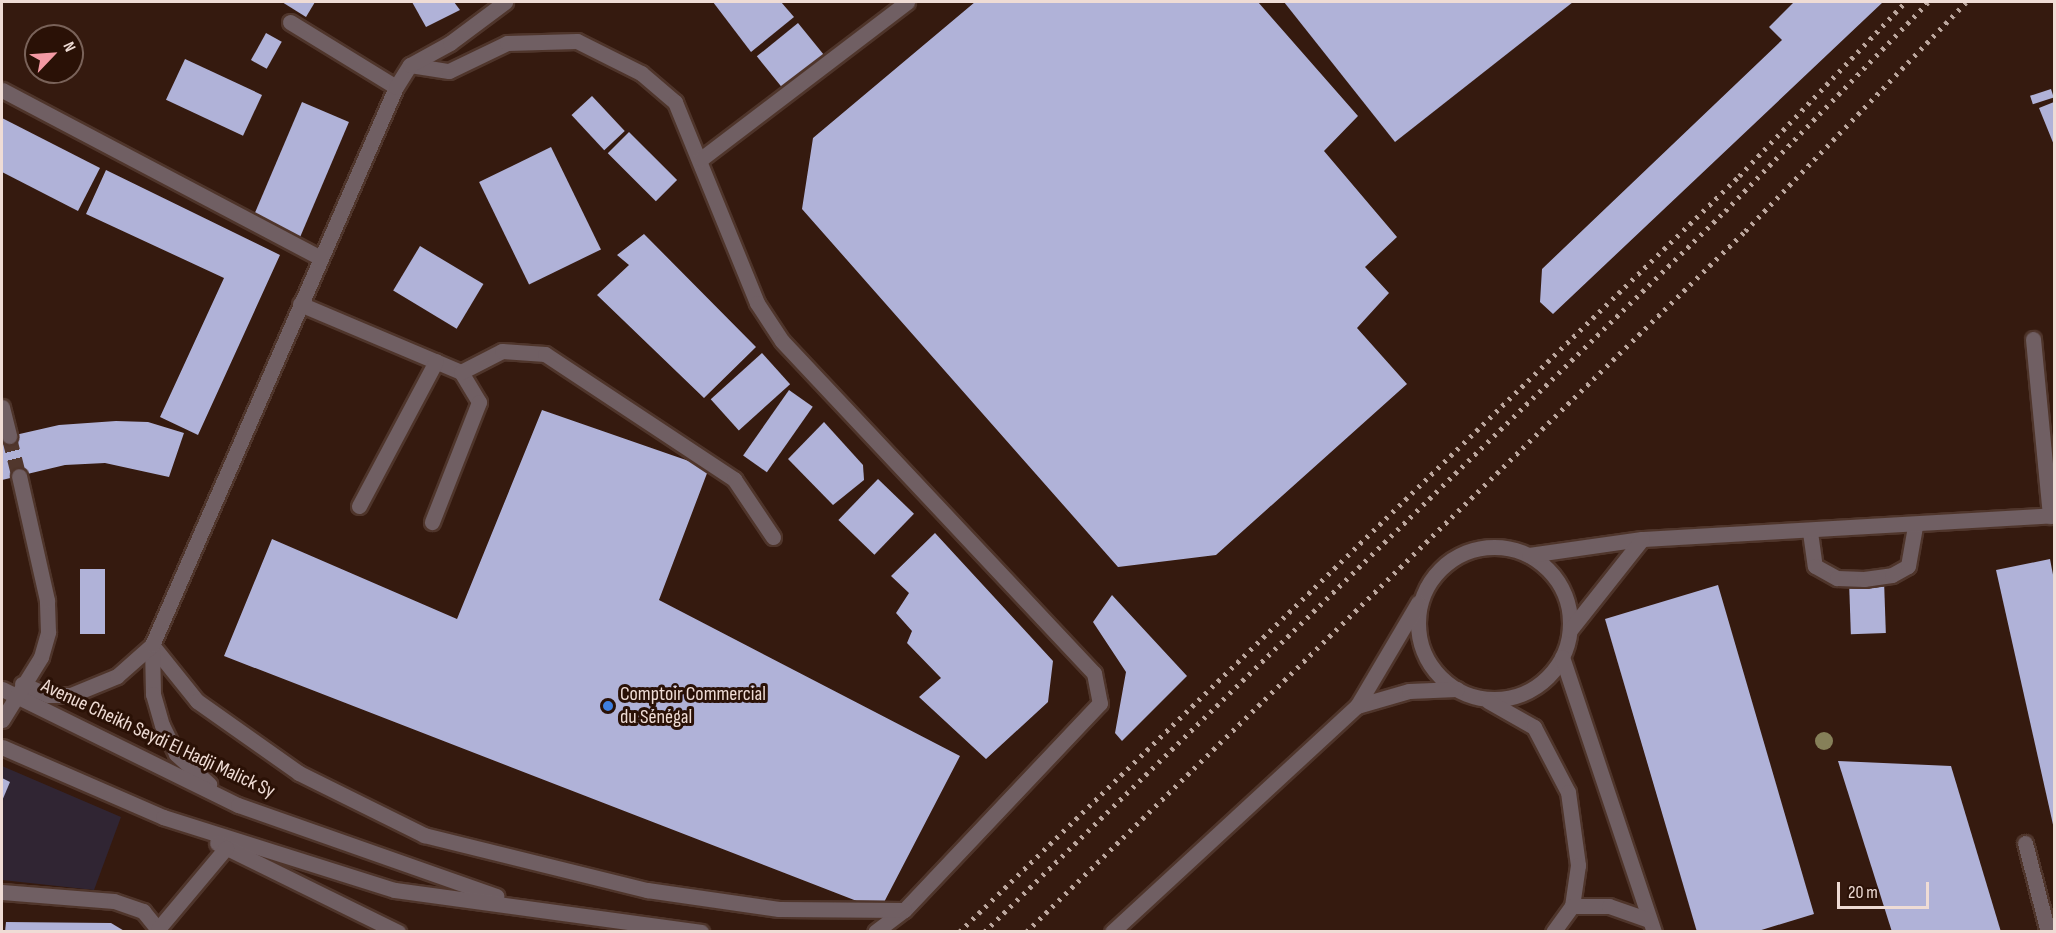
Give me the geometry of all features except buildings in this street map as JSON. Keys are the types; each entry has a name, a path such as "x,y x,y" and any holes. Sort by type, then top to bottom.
{"street":[{"path":"238,805 176,754 153,694 152,645 396,87 410,65 450,44 506,2"},
{"path":"701,159 907,2"},
{"path":"290,22 396,87"},
{"path":"410,65 449,71 507,44 577,41 641,73 675,102 701,159 722,223 757,303 782,341 1094,673 1101,703 904,910 875,932"},
{"path":"2,90 320,258"},
{"path":"300,304 461,372 479,402 432,522"},
{"path":"1112,932 1357,706 1389,644 1422,598 1439,569 1465,552 1493,547 1529,555 1642,538 1915,527 2052,516 2033,339"},
{"path":"461,372 502,351 545,354 734,480 773,537"},
{"path":"359,506 435,361"},
{"path":"2,407 9,436"},
{"path":"2,720 12,689 40,657 47,600 19,476"},
{"path":"1810,532 1815,566 1837,578 1864,579 1892,575 1908,566 1915,527"},
{"path":"1483,698 1510,698 1535,687 1562,657 1570,630 1642,538"},
{"path":"1529,555 1562,589 1570,630"},
{"path":"1422,598 1418,615 1423,650 1457,689"},
{"path":"152,645 197,701 299,773 424,835 647,890 779,909 904,910"},
{"path":"12,689 48,695 71,694 117,676 152,645"},
{"path":"1562,657 1651,926"},
{"name":"Avenue Cheikh Seydi El Hadji Malick Sy","path":"12,689 238,805 518,905"},
{"path":"1357,706 1409,691 1457,689 1483,698 1534,727 1557,764 1577,838 1572,906 1553,932"},
{"path":"2,747 163,817 398,932"},
{"path":"163,817 395,890 518,905 701,932"},
{"path":"2025,843 2048,932"},
{"path":"2,892 114,901 143,911 159,930 226,848"},
{"path":"1572,906 1609,906 1651,926"}],"shaded area":[{"path":"2,766 121,817 94,890 2,880"}],"tunnel":[{"path":"9,436 19,476"}],"railway":[{"path":"959,932 1739,176 1905,2"},
{"path":"984,932 1725,211 1928,2"},
{"path":"1026,932 1745,231 1966,2"}],"place":[{"name":"Comptoir Commercial du Sénégal","path":"608,706"}]}
